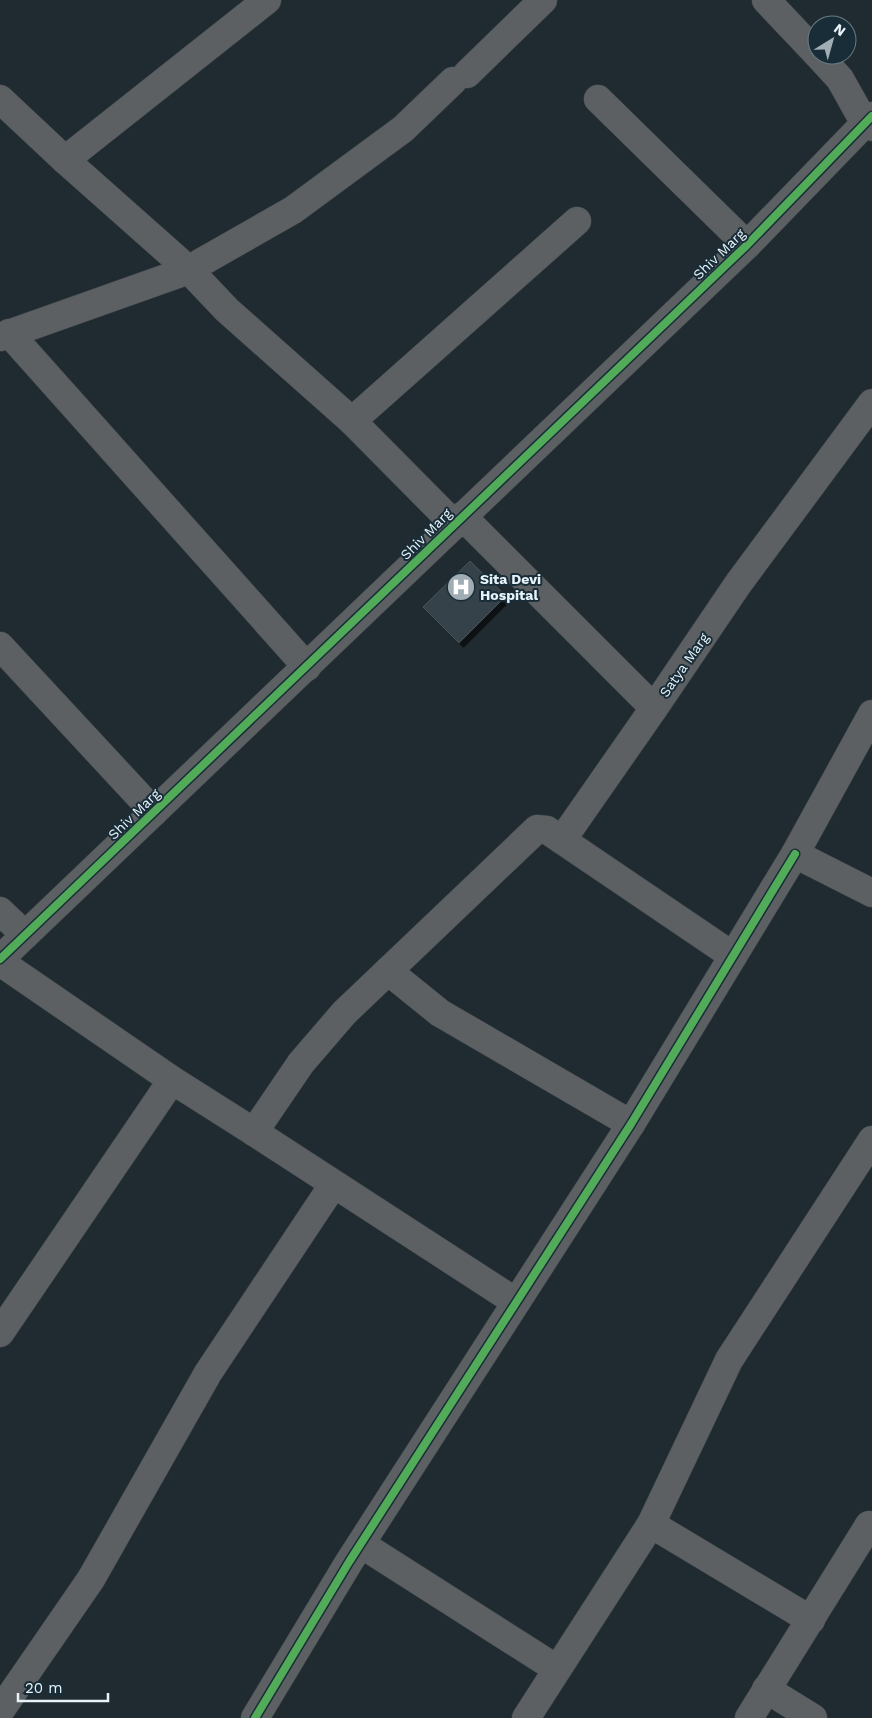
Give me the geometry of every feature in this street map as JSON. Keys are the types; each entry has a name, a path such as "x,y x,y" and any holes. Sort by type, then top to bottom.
{"street":[{"path":"65,160 267,0"},
{"path":"307,667 4,335 189,270 293,210 403,129 543,0"},
{"path":"766,0 807,44"},
{"path":"827,65 840,79 869,122"},
{"name":"Satya Marg","path":"0,99 65,160 189,270 227,310 352,421 654,708 738,584 872,403"},
{"path":"598,99 747,245"},
{"name":"Shiv Marg","path":"0,960 747,245 869,122"},
{"path":"352,421 577,221"},
{"path":"0,646 154,812"},
{"path":"562,840 654,708"},
{"path":"255,1718 361,1544 631,1124 795,854 872,714"},
{"path":"254,1132 301,1063 344,1013 537,829 547,830 733,956"},
{"path":"795,854 872,893"},
{"path":"0,911 25,935"},
{"path":"0,960 172,1080 333,1185 429,1244 516,1302"},
{"path":"388,971 440,1013 631,1124"},
{"path":"0,1333 172,1080"},
{"path":"526,1718 651,1524 729,1360 872,1140"},
{"path":"4,1711 91,1579 208,1373 333,1185"},
{"path":"651,1524 811,1620"},
{"path":"749,1718 871,1524"},
{"path":"361,1544 557,1668"},
{"path":"766,1689 813,1718"}],"building":[{"path":"470,561 506,596 459,643 423,607"}],"cycle path":[{"path":"0,959 747,245 872,116"},
{"path":"255,1718 349,1562 631,1124 795,854"}],"place":[{"name":"Sita Devi Hospital","path":"461,587"}]}
